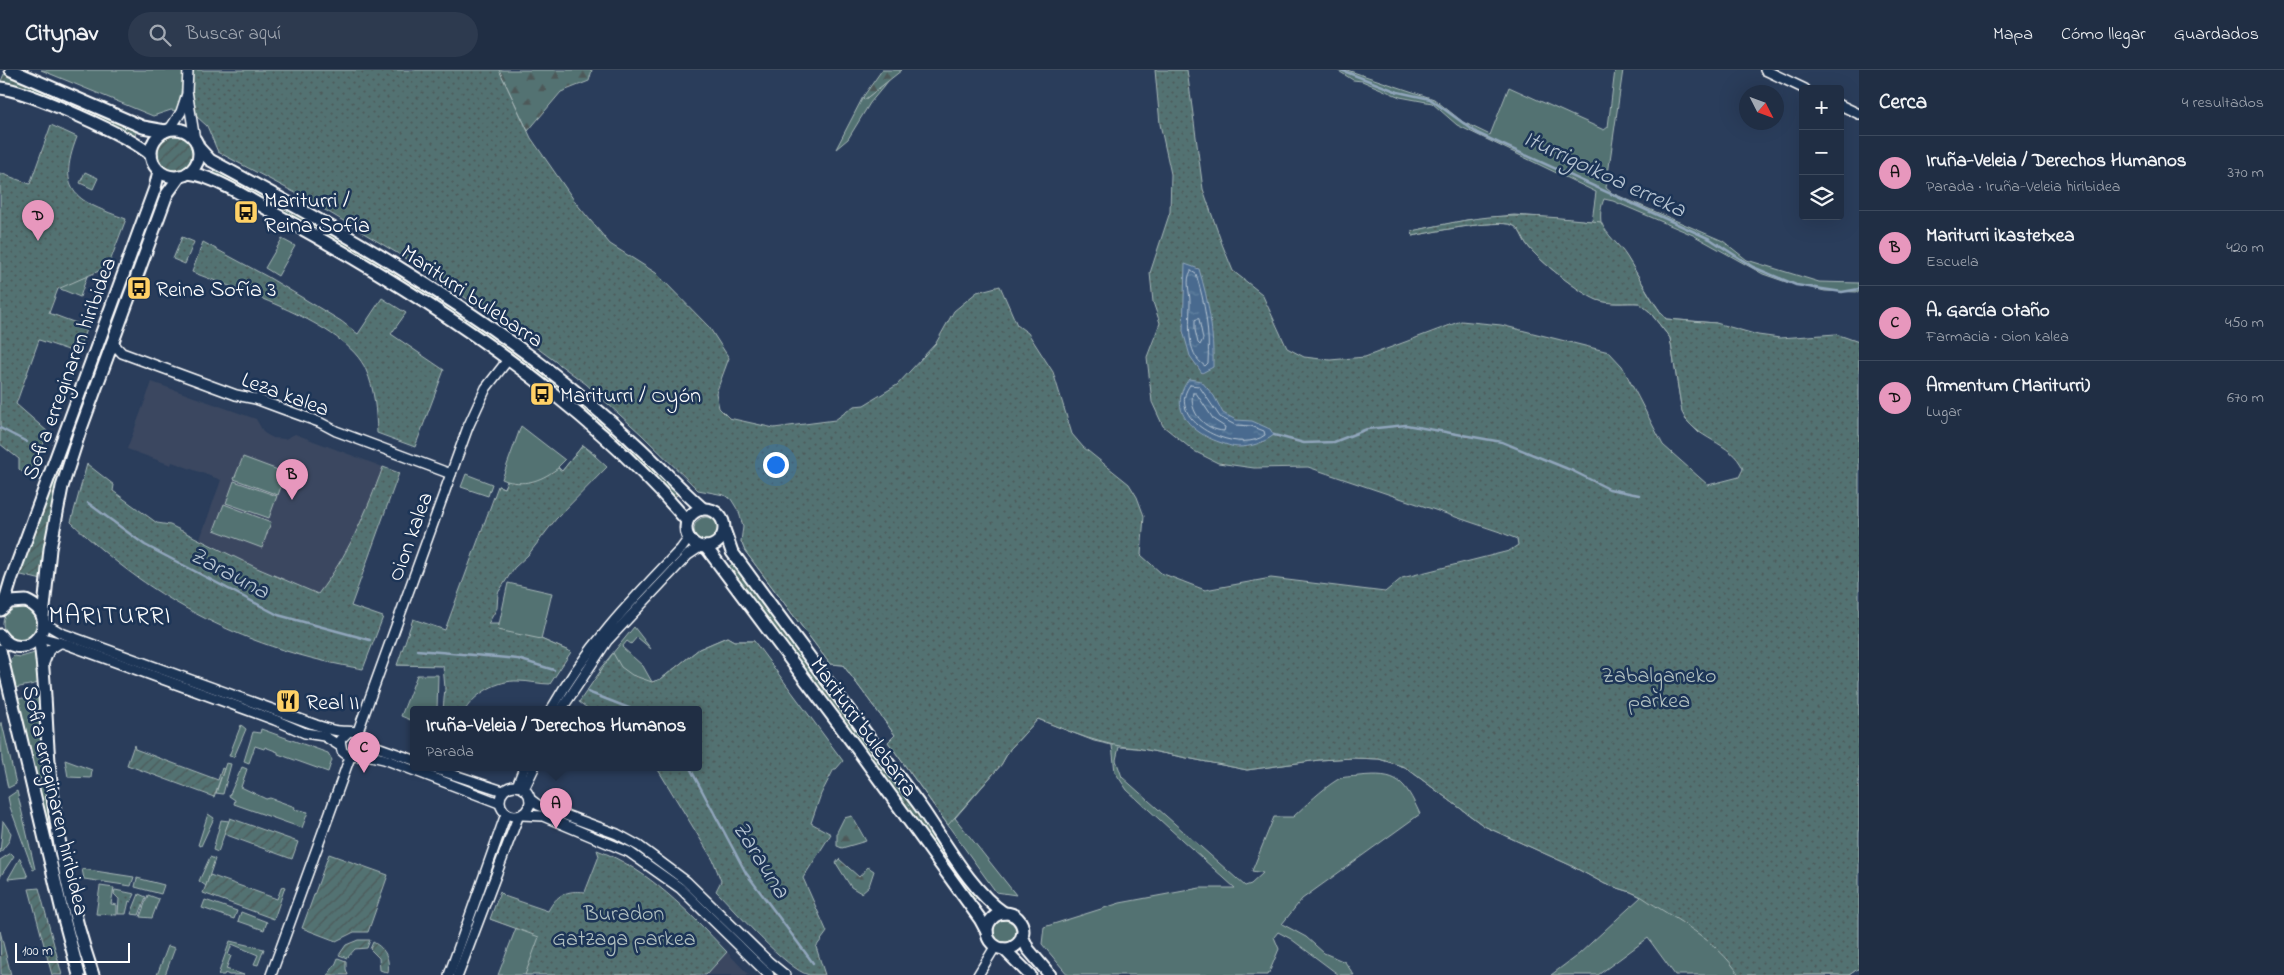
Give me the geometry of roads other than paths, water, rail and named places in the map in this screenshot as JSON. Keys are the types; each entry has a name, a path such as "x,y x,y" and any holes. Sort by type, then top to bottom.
{"main road":[{"path":"0,88 22,93 135,142 151,155 159,171 172,176 184,174 197,162 197,144 184,131 142,127 11,70"},
{"path":"151,155 154,141 167,130"},
{"name":"Mariturri bulebarra","path":"197,144 210,160 307,212 391,262 506,340 592,405 702,508"},
{"name":"Sofia erreginaren hiribidea","path":"1,609 155,188 159,171"},
{"name":"Mariturri bulebarra","path":"184,174 196,174 208,178 312,234 383,277 508,361 582,419 628,459 687,521"},
{"name":"Sofia erreginaren hiribidea","path":"93,975 73,905 57,824 45,721 44,664 39,637 43,620 50,550 62,487 79,434 167,194 184,174"},
{"path":"702,508 708,508 720,514 723,519 725,532 721,540 714,545 703,547 688,538 686,527 690,515 702,508"},
{"name":"Mariturri bulebarra","path":"725,532 732,552 824,675 973,883 992,905 1004,913"},
{"name":"Mariturri bulebarra","path":"703,547 861,754 980,919 987,932"},
{"path":"1,609 10,602 26,601 34,604 43,620"},
{"path":"0,635 5,642 16,646 29,645 39,637"},
{"name":"Sofia erreginaren hiribidea","path":"16,646 8,655 1,655 4,680 79,975"},
{"path":"1030,975 1000,948 990,942 987,932 992,919 1004,913 1011,914 1021,923 1022,936 1028,949 1050,975"},
{"path":"1000,948 1015,946 1022,936"}],"street":[{"path":"188,70 188,92 197,144"},
{"path":"1765,70 1799,86"},
{"path":"167,130 181,112 188,92"},
{"path":"1844,107 1859,114"},
{"name":"Leza kalea","path":"112,342 122,353 236,394 256,399 451,474"},
{"name":"Oion kalea","path":"358,731 479,401 508,361"},
{"path":"553,706 578,666 602,633 681,549 688,538"},
{"path":"564,706 608,641 688,555 703,547"},
{"path":"43,620 61,633 316,725 337,731 358,731 366,740 377,747 410,759"},
{"path":"39,637 275,720 305,733 324,736 340,746 345,755 350,757 362,754 384,759 410,769"},
{"path":"44,664 49,650 60,643"},
{"path":"340,746 340,740 348,732"},
{"path":"362,754 367,745 366,740"},
{"path":"271,975 350,757"},
{"path":"416,771 499,802 506,814 449,975"},
{"path":"442,771 503,791"},
{"path":"521,788 524,771"},
{"path":"521,788 532,771"},
{"path":"499,802 503,791 512,786 521,788 530,799 546,808 617,834 646,850 686,881 764,957 786,975"},
{"path":"458,975 520,816 530,805 530,799"},
{"path":"506,814 520,816 534,814 543,816 614,844 644,861 686,893 769,975"},
{"path":"978,975 1000,948"}],"water":[{"path":"1185,264 1199,269 1210,317 1213,367 1202,373 1190,356 1183,331"},
{"path":"1189,379 1201,381 1214,396 1223,413 1236,420 1252,421 1270,429 1274,435 1257,444 1238,447 1208,438 1191,425 1181,409 1180,400"}],"waterway":[{"name":"Iturrigoikoa erreka","path":"1341,70 1398,92 1430,99 1477,133 1710,239 1753,267 1796,285 1842,292 1859,289"},
{"path":"1274,435 1304,443 1334,442 1367,429 1406,425 1502,442 1573,471 1609,489 1639,495"},
{"name":"Zarauna","path":"0,428 27,442"},
{"name":"Zarauna","path":"88,503 145,545 278,615 370,640"},
{"name":"Zarauna","path":"417,650 518,659 554,670"},
{"name":"Zarauna","path":"588,692 624,706"},
{"name":"Zarauna","path":"692,771 746,873 813,963"}],"place":[{"name":"Mariturri / Reina Sofía","path":"246,212"},
{"name":"Armentum (Mariturri)","path":"38,241"},
{"name":"Reina Sofía 3","path":"139,288"},
{"name":"Mariturri / Oyón","path":"542,394"},
{"name":"Mariturri ikastetxea","path":"292,500"},
{"name":"Real II","path":"288,701"},
{"name":"A. García Otaño","path":"364,773"},
{"name":"Iruña-Veleia / Derechos Humanos","path":"556,829"}],"district":[{"name":"MARITURRI","path":"110,614"}],"park label":[{"name":"Zabalganeko parkea","path":"1659,686"},
{"name":"Buradon Gatzaga parkea","path":"624,924"}]}
